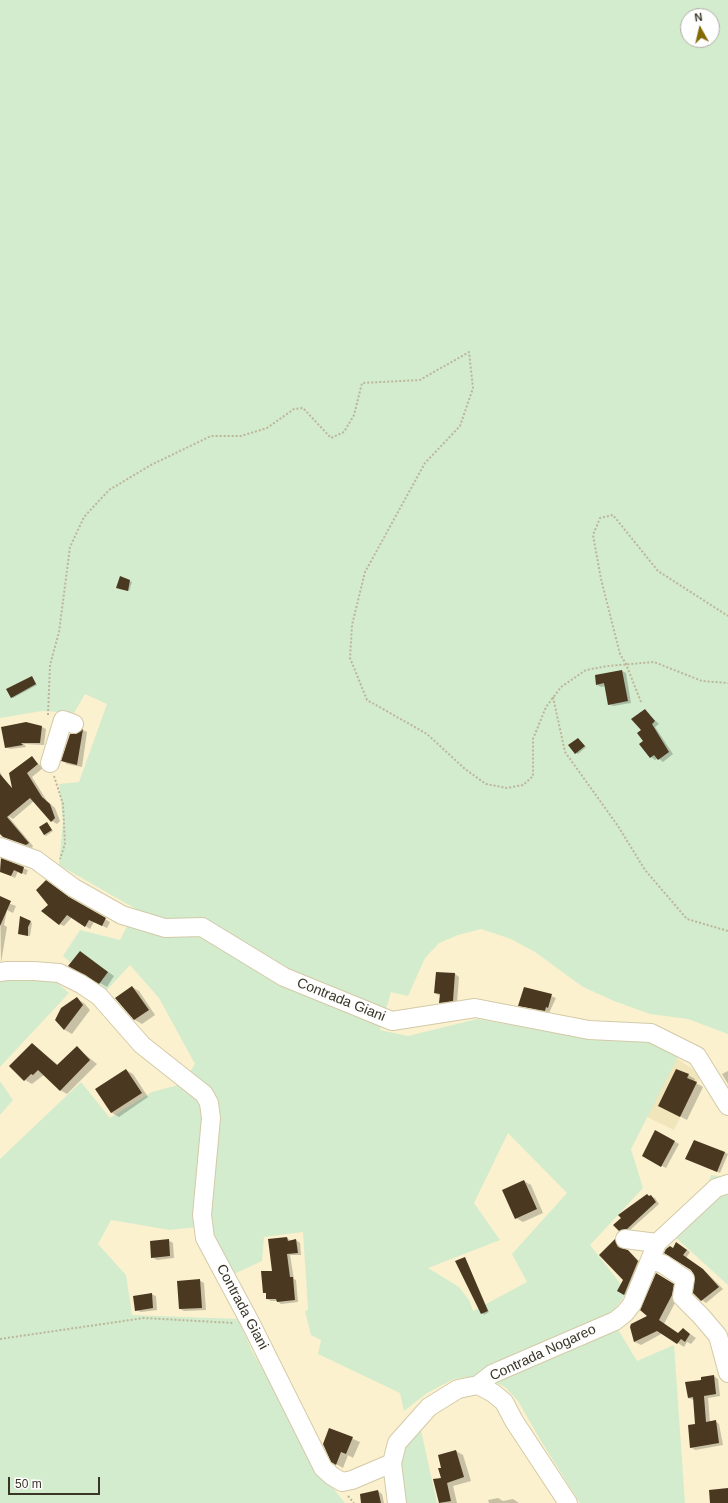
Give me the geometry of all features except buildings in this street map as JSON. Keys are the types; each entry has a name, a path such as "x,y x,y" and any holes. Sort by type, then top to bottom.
{"street":[{"path":"50,763 63,720 74,724"},
{"name":"Contrada Giani","path":"0,847 36,860 54,875 122,915 165,928 202,927 284,977 392,1021 475,1008 589,1030 651,1033 697,1056 728,1106"},
{"name":"Contrada Giani","path":"0,972 34,971 59,973 81,984 99,996 142,1045 204,1094 209,1103 211,1118 202,1215 205,1238 251,1324 323,1468 342,1482 352,1480 392,1463"},
{"name":"Contrada Nogareo","path":"568,1503 514,1421 504,1402 493,1393 478,1385 492,1374 615,1320 625,1313 632,1304 657,1243 716,1188 728,1184"},
{"path":"625,1239 657,1243"},
{"path":"651,1260 663,1264 685,1279 682,1297 718,1336 728,1373"},
{"path":"397,1503 392,1463 397,1443 407,1429 429,1407 458,1389 478,1385"}],"path":[{"path":"48,717 50,665 59,632 70,547 84,517 109,490 151,465 211,436 241,436 267,428 294,409 303,408 331,438 344,432 354,415 362,384 420,380 469,352 473,388 460,426 425,464 365,572 352,625 350,658 367,700 427,734 465,769 486,784 506,788 523,785 533,776 533,738 546,707 561,687 586,670 626,664 654,662 702,681 728,683"},
{"path":"640,702 626,664 620,654 601,579 593,535 600,518 613,515 658,571 728,616"},
{"path":"553,697 565,752 618,826 645,870 687,919 728,931"},
{"path":"50,763 63,804 66,844 54,875"},
{"path":"0,1339 144,1318 251,1324"}],"shaded area":[{"path":"675,1057 701,1075 674,1130 647,1117"}],"green space":[{"path":"0,0 728,0 728,1034 688,1019 650,1014 614,1001 583,987 535,952 511,939 481,929 458,935 439,943 425,958 408,996 391,992 380,1030 408,1036 477,1019 541,1030 627,1026 681,1051 631,1149 643,1188 590,1245 627,1292 610,1316 637,1361 674,1345 685,1503 580,1503 518,1401 505,1387 485,1378 468,1377 454,1379 427,1393 404,1411 400,1393 318,1354 321,1340 311,1335 305,1311 308,1310 303,1232 264,1237 262,1261 232,1275 197,1227 170,1230 111,1220 98,1244 126,1275 132,1315 238,1319 252,1351 324,1477 345,1503 0,1503 0,1159 81,1082 110,1118 152,1092 182,1084 195,1064 159,998 130,965 105,992 63,956 80,930 120,940 136,909 59,865 63,821 59,784 79,782 107,704 85,694 74,713 42,711 0,718","holes":["508,1133 567,1193 512,1254 527,1282 473,1311 469,1300 459,1287 428,1268 500,1240 474,1203"]},
{"path":"34,962 69,993 0,1067 0,977"},
{"path":"0,1081 13,1100 0,1115"},
{"path":"711,1175 728,1177 728,1285 674,1236 700,1209"},
{"path":"420,1426 437,1503 405,1503 400,1464 402,1450"}]}
